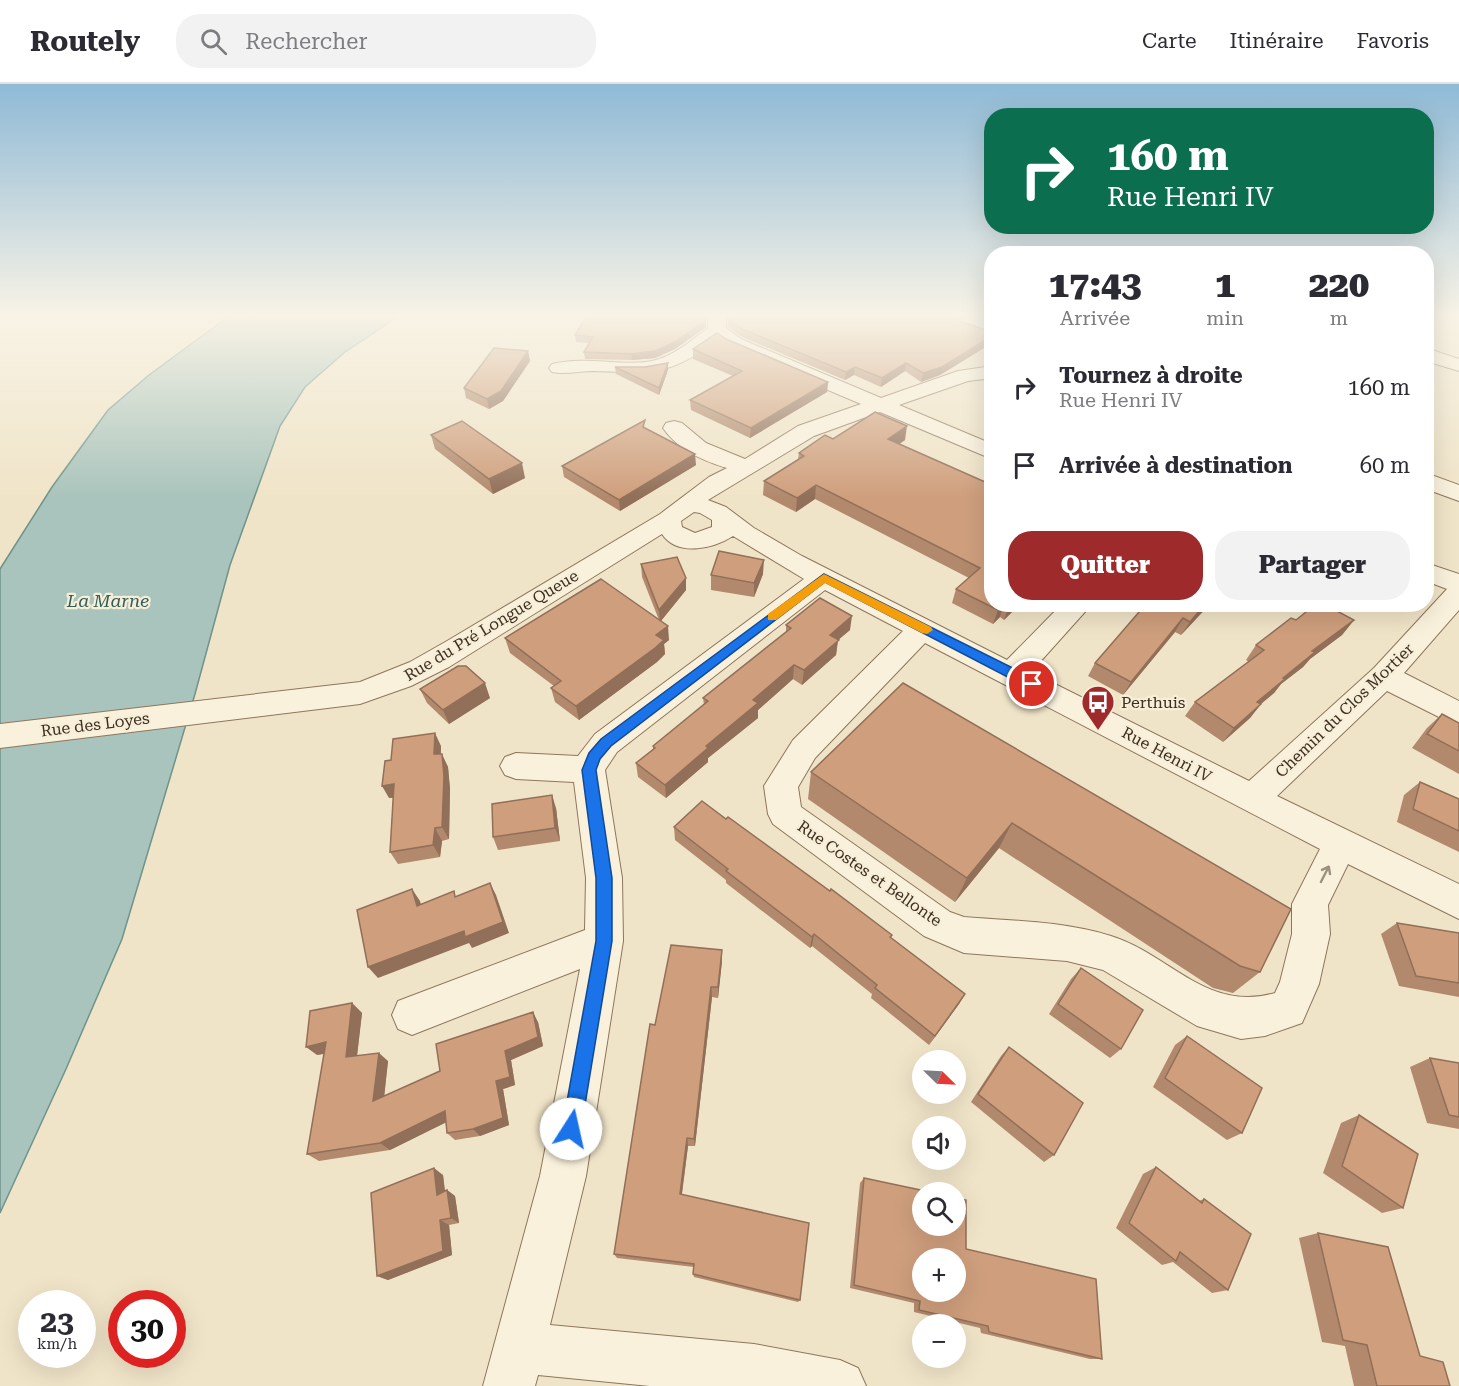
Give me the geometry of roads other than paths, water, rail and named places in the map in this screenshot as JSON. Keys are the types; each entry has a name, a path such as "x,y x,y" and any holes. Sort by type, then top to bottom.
{"street":[{"path":"808,375 984,449"},
{"name":"Rue du Pré Longue Queue","path":"189,713 360,693 384,687 432,664 612,553 676,523 717,482 748,467 806,431 967,375"},
{"path":"675,428 694,446 728,462 748,467"},
{"name":"Rue du Pré Longue Queue","path":"718,522 727,490 748,467"},
{"path":"1434,483 1459,494"},
{"path":"695,506 718,522 699,541 676,523 695,506"},
{"name":"Rue Henri IV","path":"718,522 1252,799 1459,902"},
{"path":"1434,574 1459,584"},
{"path":"824,577 606,742 594,757 589,770 604,878 604,941 563,1176 514,1367 754,1370 840,1386"},
{"name":"Chemin du Clos Mortier","path":"1252,799 1384,676 1459,593"},
{"path":"1012,673 1071,612"},
{"name":"Rue Costes et Bellonte","path":"923,628 884,665 804,749 781,786 785,814 937,924 964,935 1067,943 1112,954 1211,1012 1240,1018 1264,1016 1288,1009 1299,984 1311,934 1310,904 1341,843"},
{"path":"1384,676 1459,715"},
{"name":"Rue des Loyes","path":"0,736 189,713"},
{"path":"516,766 589,770"},
{"path":"412,1015 604,941"}],"water":[{"name":"La Marne","path":"149,375 319,375 305,387 280,426 230,565 195,694 122,939 0,1213 0,569 52,487 108,410"}],"place":[{"name":"Perthuis","path":"1098,731"}]}
